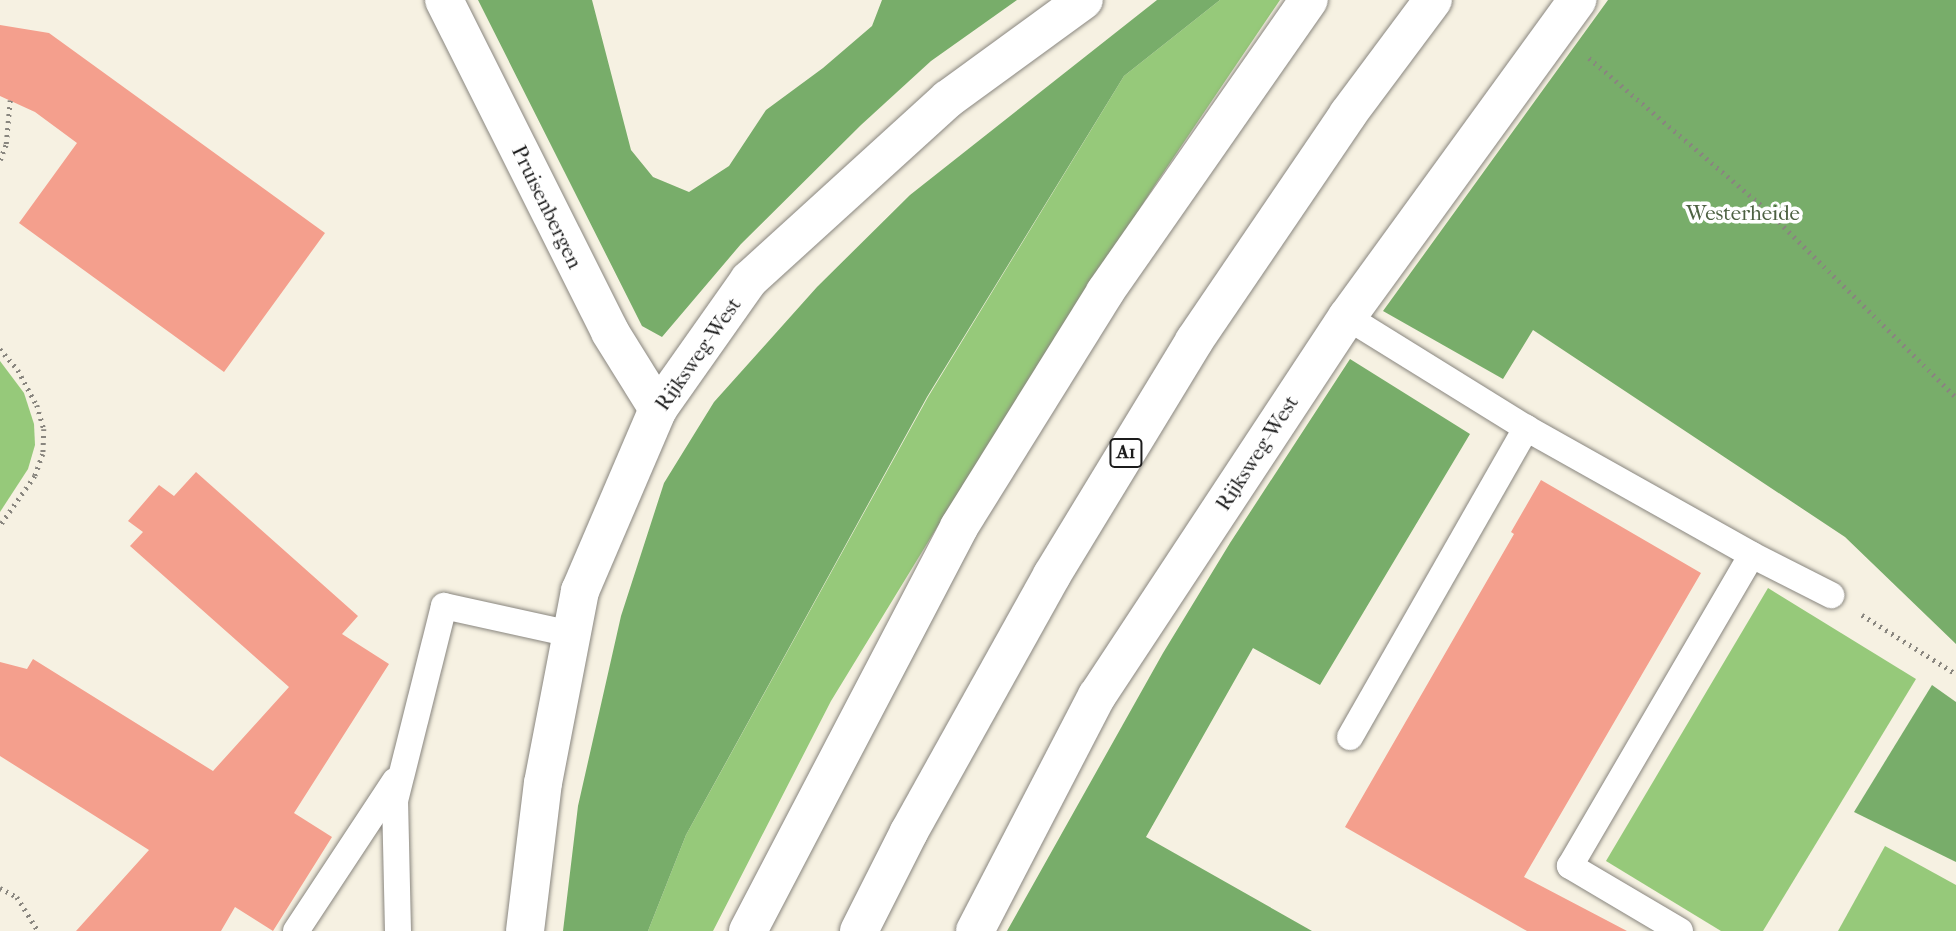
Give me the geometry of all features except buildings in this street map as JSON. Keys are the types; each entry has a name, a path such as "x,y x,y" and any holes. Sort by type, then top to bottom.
{"main road":[{"name":"Pruisenbergen","path":"444,0 610,332 658,409"},
{"name":"Rijksweg-West","path":"525,931 542,783 580,591 658,409 749,280 948,99 1084,0"},
{"path":"748,931 959,527 1105,292 1309,0"},
{"name":"A1","path":"859,931 909,832 1052,575 1194,341 1348,114 1433,0"},
{"name":"Rijksweg-West","path":"975,931 1097,696 1347,317 1566,15"}],"lane":[{"path":"1347,317 1526,428 1752,555 1831,595"},
{"path":"1350,737 1526,428"},
{"path":"1680,931 1570,866 1752,555"},
{"path":"398,931 395,801 444,606 571,634"},
{"path":"296,931 403,769"}],"path":[{"path":"1566,15 1956,397"},
{"path":"0,160 6,144 10,100"},
{"path":"0,349 18,370 37,405 44,429 43,454 35,476 0,526"},
{"path":"1831,595 1956,674"},
{"path":"0,888 17,897 38,931"}],"green space":[{"path":"478,0 592,0 631,150 653,177 689,192 729,166 766,110 823,68 872,26 882,0 1017,0 931,61 861,125 741,244 662,337 642,326"},
{"path":"1157,0 1220,0 1124,76 927,397 686,835 648,931 563,931 578,806 621,616 664,483 714,402 817,287 910,195"},
{"path":"1220,0 1280,0 1155,185 958,493 831,701 713,931 648,931 686,835 928,397 1124,76"},
{"name":"Westerheide","path":"1608,0 1956,0 1956,644 1845,537 1533,330 1503,379 1383,311"},
{"path":"1350,359 1470,434 1320,685 1253,648 1146,837 1312,931 1007,931 1163,653 1230,543"},
{"path":"0,361 24,393 34,424 35,445 28,469 0,512"},
{"path":"1768,588 1916,679 1763,931 1721,931 1606,861"},
{"path":"1932,685 1956,702 1956,862 1854,812"},
{"path":"1885,846 1956,885 1956,931 1838,931"}]}
